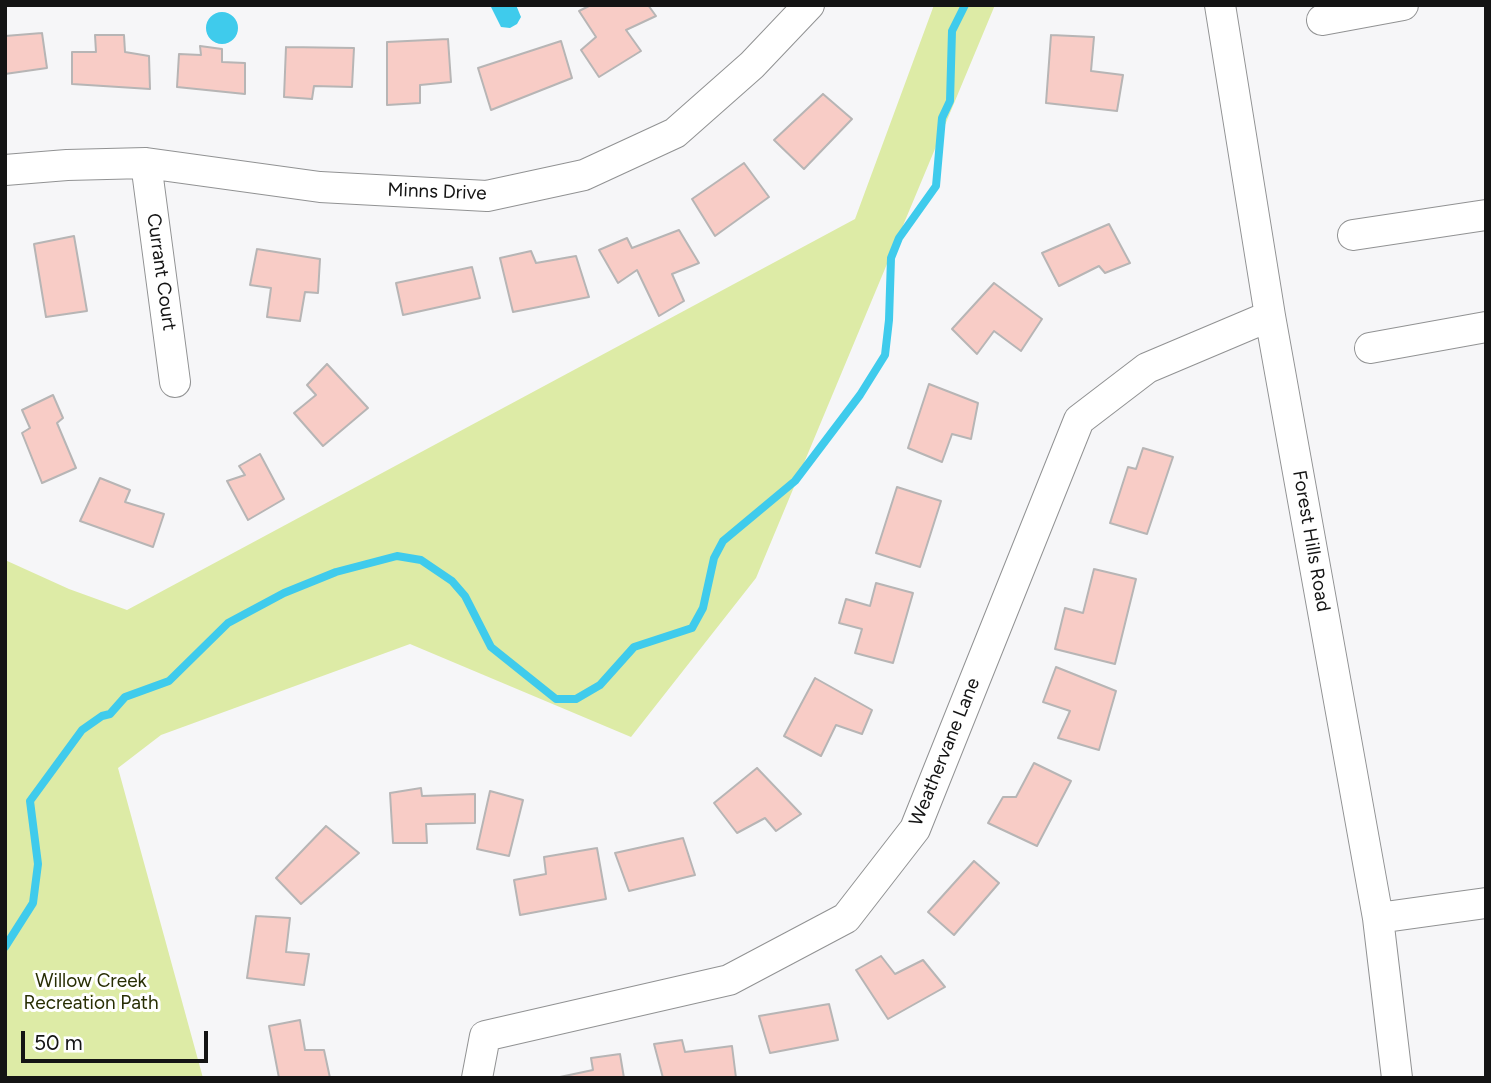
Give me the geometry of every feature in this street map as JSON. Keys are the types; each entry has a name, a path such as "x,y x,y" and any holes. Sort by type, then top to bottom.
{"street":[{"name":"Minns Drive","path":"5,170 67,164 146,163 320,187 486,196 584,175 675,133 752,65 809,5"},
{"name":"Forest Hills Road","path":"1220,5 1270,316 1378,918 1397,1078"},
{"path":"1322,20 1403,5"},
{"name":"Currant Court","path":"146,163 176,382"},
{"path":"1353,234 1486,215"},
{"name":"Weathervane Lane","path":"477,1078 485,1036 729,980 846,918 915,829 1079,420 1147,368 1270,316"},
{"path":"1370,348 1486,327"},
{"path":"1378,918 1486,903"}],"green space":[{"name":"Willow Creek Recreation Path","path":"934,5 995,5 756,578 631,737 410,644 161,735 118,768 203,1078 5,1078 5,560 69,589 127,610 855,219"}],"water":[{"path":"490,5 516,5 521,17 517,24 510,28 501,27"},
{"path":"222,12 233,17 238,28 233,39 222,44 211,39 206,28 211,17"}],"building":[{"path":"591,5 648,5 656,16 626,30 641,51 599,77 581,50 596,37 579,11"},
{"path":"42,33 47,68 5,74 5,36"},
{"path":"95,35 124,35 125,52 149,56 150,89 72,84 72,52 96,52"},
{"path":"1051,35 1094,37 1091,71 1123,75 1117,111 1046,103"},
{"path":"448,39 451,82 420,85 420,103 387,105 387,42"},
{"path":"561,41 572,78 491,110 478,68"},
{"path":"200,46 222,49 222,62 245,63 245,94 177,87 179,54 201,55"},
{"path":"286,47 354,48 352,87 314,86 312,99 284,97"},
{"path":"823,94 852,119 804,169 774,140"},
{"path":"744,163 769,197 715,236 692,199"},
{"path":"1109,224 1130,263 1105,273 1099,266 1059,286 1042,253"},
{"path":"679,230 699,263 672,274 684,301 659,316 637,270 618,283 599,250 627,238 632,248"},
{"path":"74,236 87,311 46,317 34,244"},
{"path":"257,249 320,259 318,293 305,292 300,321 267,317 271,288 250,285"},
{"path":"531,251 536,263 576,256 589,297 513,312 500,258"},
{"path":"472,267 480,298 403,315 396,283"},
{"path":"994,283 1042,319 1021,351 994,331 977,354 952,329"},
{"path":"327,364 368,408 323,446 294,413 316,395 307,385"},
{"path":"929,384 978,403 971,439 952,434 942,462 908,448"},
{"path":"53,395 63,418 57,423 76,468 42,483 22,433 30,428 22,410"},
{"path":"1143,448 1173,457 1147,534 1110,523 1128,467 1136,469"},
{"path":"260,454 284,499 248,520 227,481 245,475 239,466"},
{"path":"100,478 130,490 125,502 164,514 153,547 80,521"},
{"path":"897,487 941,501 920,567 876,553"},
{"path":"1094,569 1136,579 1115,664 1055,649 1065,608 1083,613"},
{"path":"876,583 913,593 893,663 855,653 862,629 839,623 846,599 870,606"},
{"path":"1056,667 1116,691 1099,750 1058,738 1070,711 1043,702"},
{"path":"815,678 872,710 862,734 836,725 821,756 784,736"},
{"path":"1034,763 1071,781 1037,846 988,823 1003,797 1016,797"},
{"path":"757,768 801,814 776,831 765,818 737,833 714,803"},
{"path":"421,788 422,796 475,794 475,823 426,824 427,843 393,843 390,793"},
{"path":"490,791 523,800 509,856 477,849"},
{"path":"326,826 359,853 301,904 276,878"},
{"path":"683,838 695,875 629,891 615,853"},
{"path":"597,848 606,899 520,915 514,880 546,874 544,857"},
{"path":"974,861 999,883 954,935 928,912"},
{"path":"256,916 290,918 286,952 309,954 304,985 247,978"},
{"path":"881,956 895,974 923,960 945,987 888,1019 856,970"},
{"path":"829,1004 838,1040 770,1053 759,1016"},
{"path":"300,1020 305,1050 324,1050 330,1078 279,1078 269,1026"},
{"path":"682,1040 685,1052 732,1046 736,1078 663,1078 654,1044"},
{"path":"620,1054 624,1078 555,1078 593,1070 591,1058"}],"waterway":[{"path":"5,947 33,903 38,864 30,801 82,730 102,716 110,714 125,697 169,681 228,623 284,593 336,572 397,556 421,560 452,581 465,596 491,647 556,699 576,699 600,685 634,647 692,628 703,608 714,558 723,541 795,481 860,395 885,355 891,258 899,238 936,186 942,118 950,101 952,31 965,5"}]}
